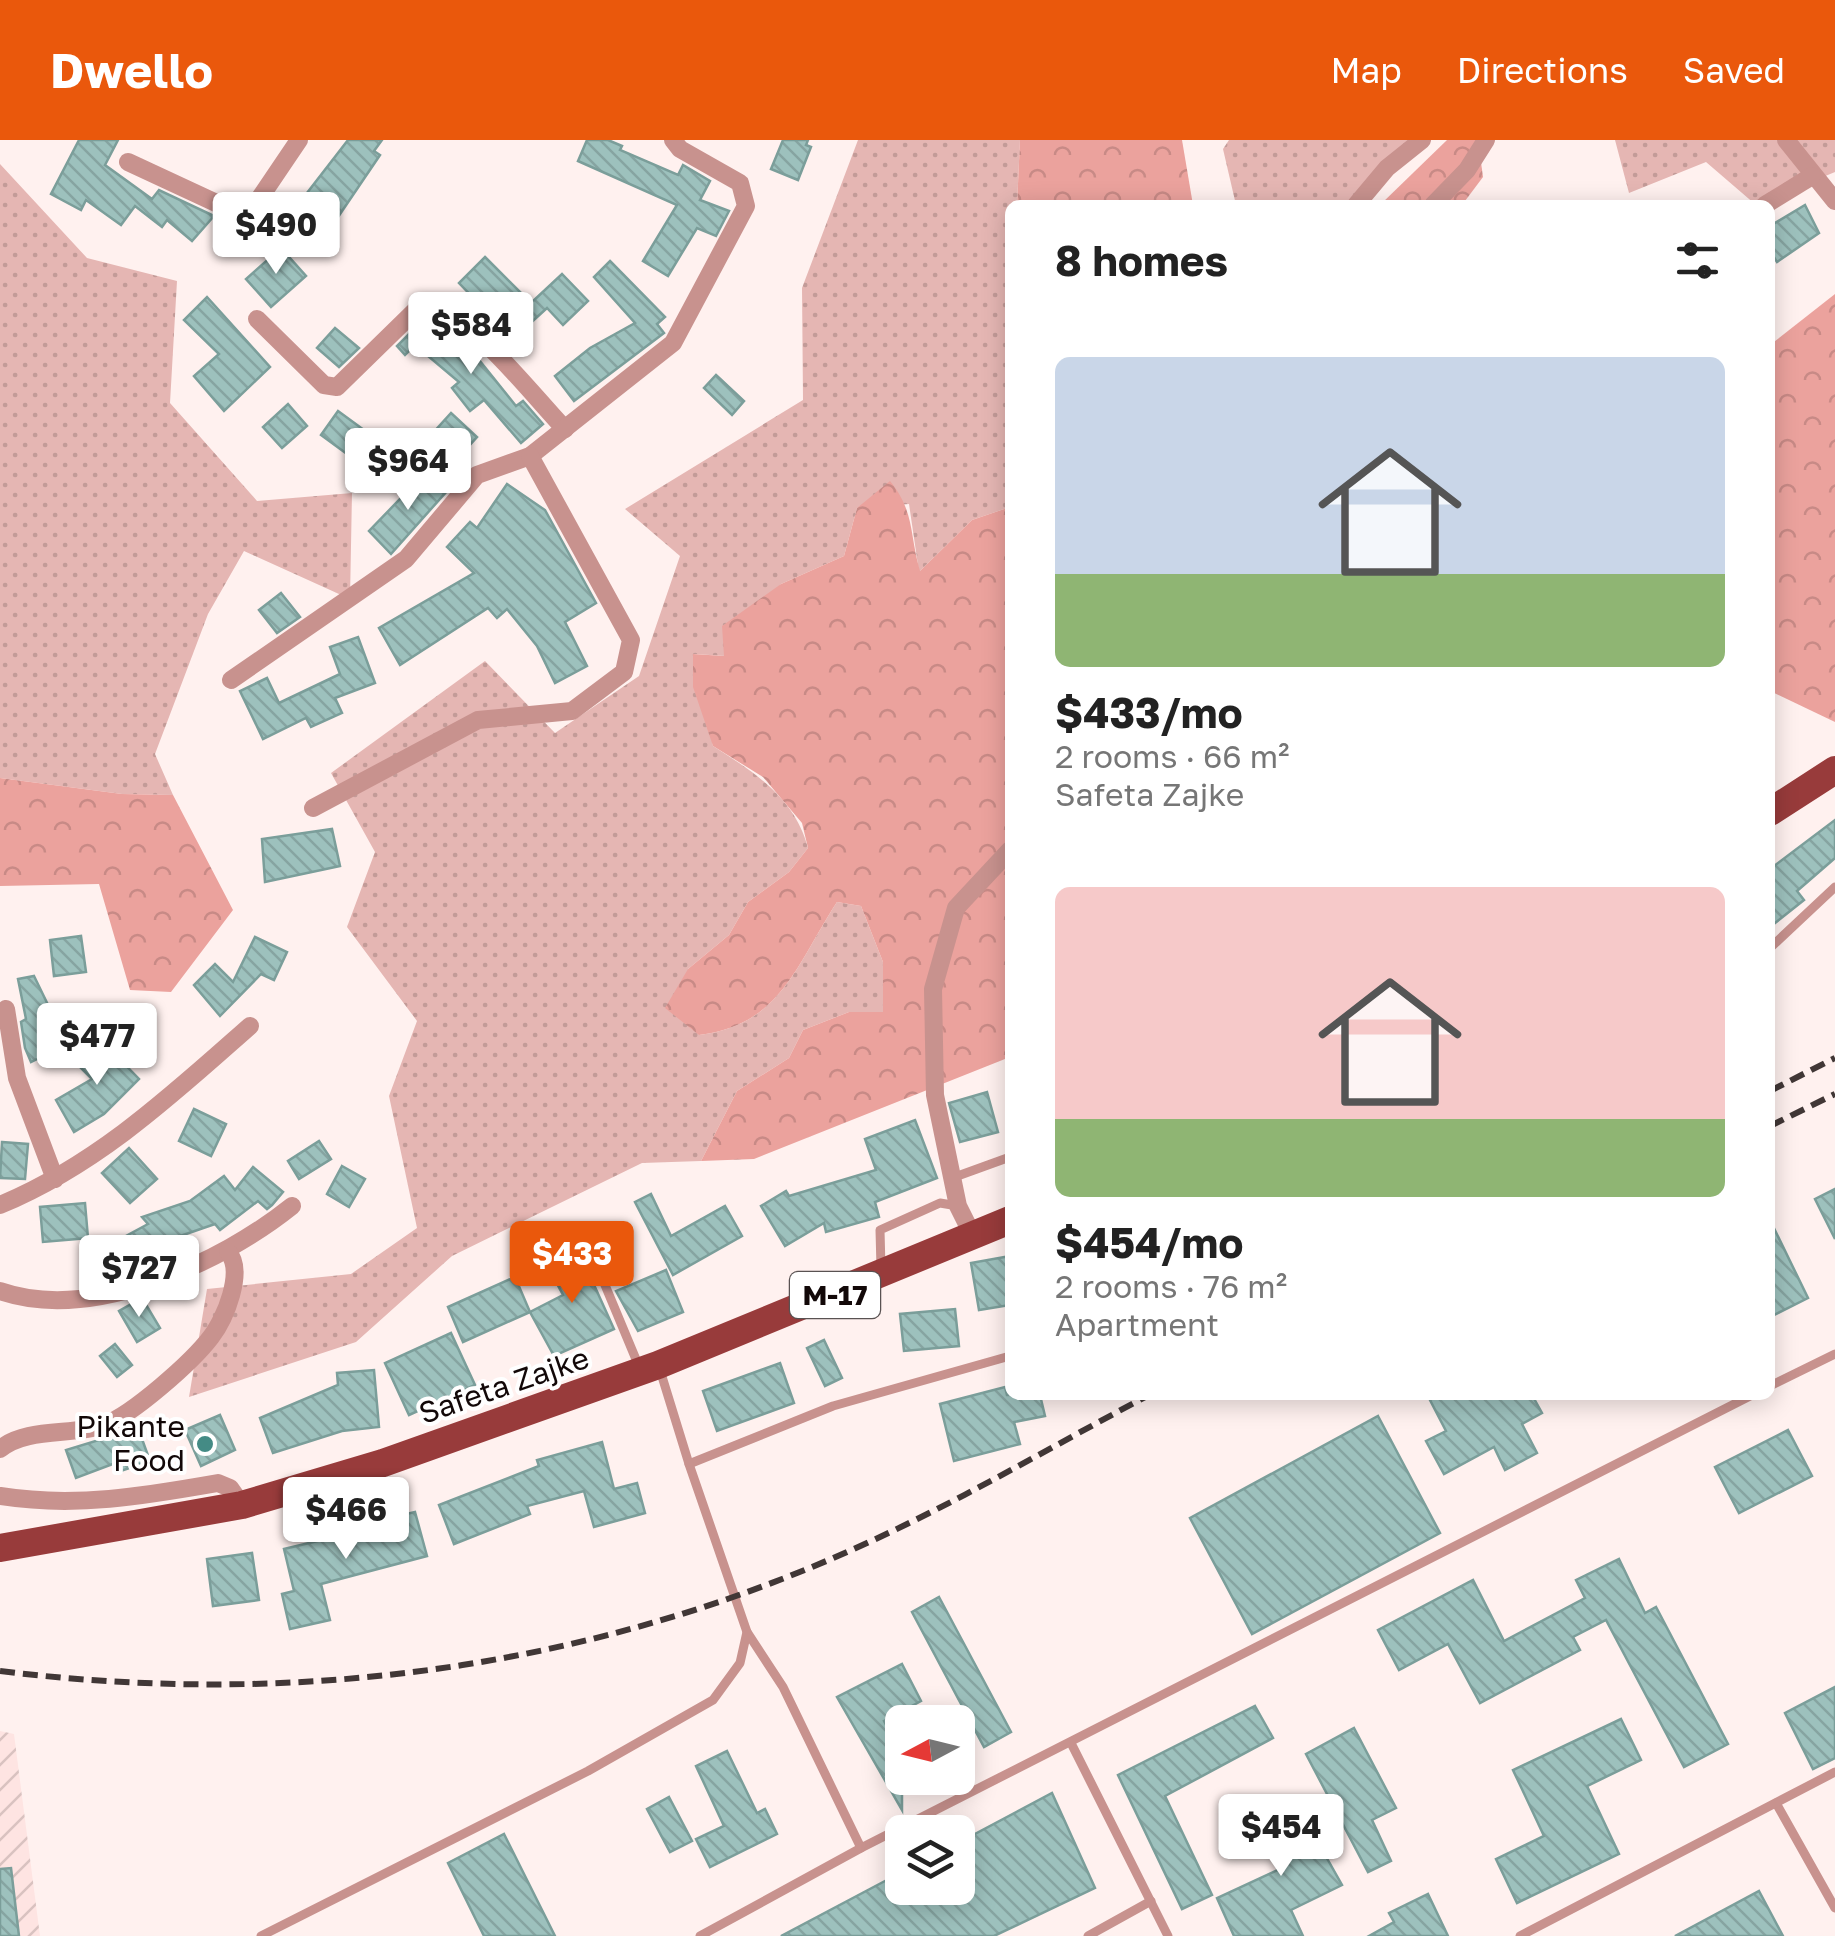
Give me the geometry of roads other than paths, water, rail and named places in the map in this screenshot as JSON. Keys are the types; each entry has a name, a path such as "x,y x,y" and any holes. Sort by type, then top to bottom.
{"main road":[{"path":"1775,809 1835,770"},
{"name":"Safeta Zajke","path":"0,1548 242,1505 382,1463 650,1369 1005,1222"}],"street":[{"path":"128,162 242,215 251,211 299,140"},
{"path":"231,680 406,559 477,475 530,456 673,343 744,214 745,194 740,182 680,148 673,140"},
{"path":"1360,200 1387,168 1422,140"},
{"path":"1438,200 1467,170 1486,140"},
{"path":"1786,140 1835,201"},
{"path":"1773,200 1812,176"},
{"path":"258,318 324,385 338,387 423,303 437,305 490,351 565,429"},
{"path":"313,808 478,720 572,711 624,672 631,640 530,456"},
{"path":"974,1238 958,1206 935,1095 933,989 956,908 1005,855"},
{"path":"6,1009 18,1078 55,1179"},
{"path":"0,1206 55,1179 123,1136 250,1026"},
{"path":"0,1291 42,1300 118,1293 228,1252 292,1206"},
{"path":"0,1450 24,1438 107,1424 130,1411 212,1336 235,1273 228,1252"},
{"path":"1,1495 24,1502 98,1503 218,1483 230,1488 242,1505"}],"lane":[{"path":"1775,943 1835,887"},
{"path":"952,1178 1005,1159"},
{"path":"882,1276 880,1230 940,1203 958,1206"},
{"path":"600,1272 650,1369 689,1464 746,1632 783,1687 861,1848"},
{"path":"1775,1384 1835,1354"},
{"path":"689,1464 833,1406 1005,1357"},
{"path":"700,1936 861,1848 1742,1400"},
{"path":"261,1936 588,1771 713,1700 740,1663 746,1632"},
{"path":"1072,1744 1168,1936"},
{"path":"1520,1936 1835,1772"},
{"path":"1776,1803 1835,1908"},
{"path":"1088,1936 1151,1901"}],"railway":[{"path":"1775,1088 1835,1058"},
{"path":"1775,1124 1835,1094"},
{"path":"0,1671 113,1681 226,1684 339,1680 450,1667 560,1647 668,1618 775,1582 880,1537 1140,1400"}],"place":[{"name":"Pikante Food","path":"205,1444"}]}
